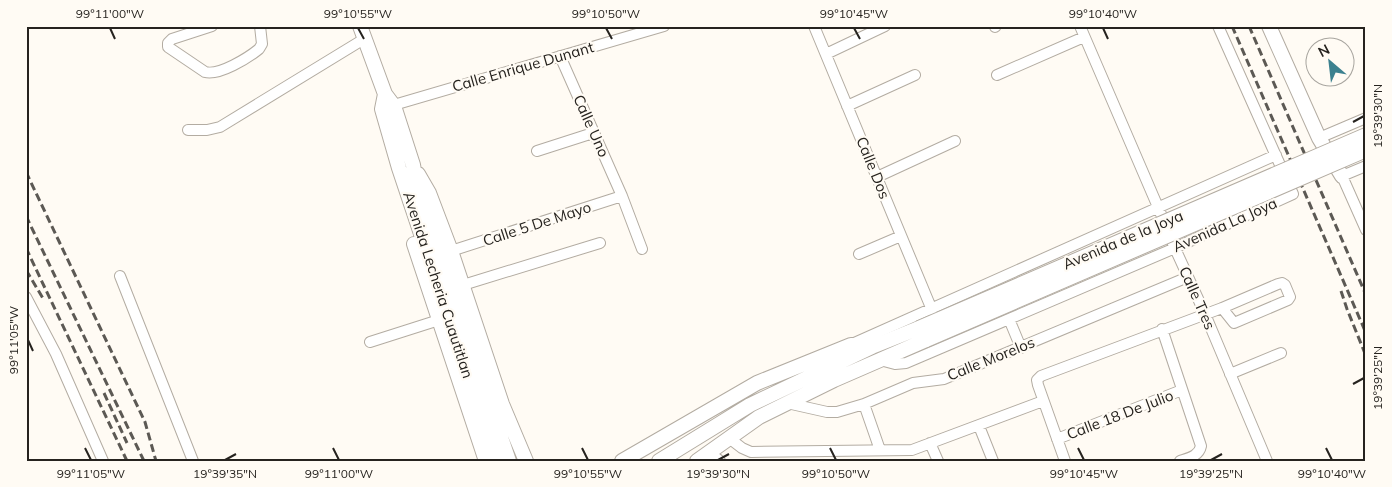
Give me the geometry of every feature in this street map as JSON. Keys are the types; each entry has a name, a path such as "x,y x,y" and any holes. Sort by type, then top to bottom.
{"main road":[{"path":"1270,26 1319,138 1342,176"},
{"path":"362,32 388,107"},
{"name":"Avenida Lecheria Cuautitlan","path":"388,107 406,166 425,245 486,460"},
{"name":"Avenida de la Joya","path":"659,461 750,405 877,345 1366,135"},
{"name":"Avenida de la Joya","path":"883,359 1366,150"},
{"path":"406,166 429,192 463,285 502,404 526,461"},
{"path":"406,166 400,199 486,460"},
{"name":"Avenida Lecheria Cuautitlan","path":"406,166 418,193 509,461"},
{"path":"622,461 757,383 851,345 877,345"},
{"path":"697,461 715,456 729,438 759,418 787,403 883,359"}],"street":[{"path":"212,26 172,39 168,43 168,47 206,72 220,71 259,49 262,44 260,26"},
{"name":"Calle Enrique Dunant","path":"388,107 664,26"},
{"name":"Calle Dos","path":"814,26 932,310"},
{"path":"826,54 886,26"},
{"name":"Calle Tres","path":"1080,26 1267,461"},
{"path":"851,345 1276,155 1218,26"},
{"path":"188,130 207,130 220,127 362,32"},
{"path":"997,75 1084,37"},
{"name":"Calle Uno","path":"560,56 622,196 642,249"},
{"path":"847,106 915,75"},
{"path":"1319,138 1366,118"},
{"path":"537,151 593,133"},
{"path":"877,177 955,141"},
{"name":"Avenida La Joya","path":"883,359 895,364 906,363 1175,248 1293,194 1276,155"},
{"path":"1366,166 1342,176 1366,230"},
{"name":"Calle 5 De Mayo","path":"451,251 622,196"},
{"path":"859,254 901,236"},
{"path":"463,285 600,243"},
{"path":"120,276 193,461"},
{"name":"Calle Morelos","path":"787,403 828,412 838,412 864,404 913,383 944,379 1188,277"},
{"path":"1065,461 1037,380 1041,376 1222,308 1282,283 1285,285 1290,297 1288,300 1238,323 1231,321 1222,308"},
{"path":"26,297 56,354 103,461"},
{"path":"1010,319 1021,348"},
{"path":"370,342 439,320"},
{"path":"1162,329 1201,446 1200,451 1196,455 1180,461"},
{"path":"1230,374 1281,352"},
{"name":"Calle 18 De Julio","path":"1057,439 1182,390"},
{"path":"729,438 751,452 912,450 1043,401"},
{"path":"864,404 880,450"},
{"path":"978,426 994,461"},
{"path":"930,443 938,461"}],"railway":[{"path":"1232,26 1366,333"},
{"path":"1249,26 1366,295"},
{"path":"26,172 145,422 156,461"},
{"path":"26,216 144,461"},
{"path":"26,248 127,461"},
{"path":"26,270 44,300"},
{"path":"1341,291 1366,356"},
{"path":"104,393 127,443"}]}
